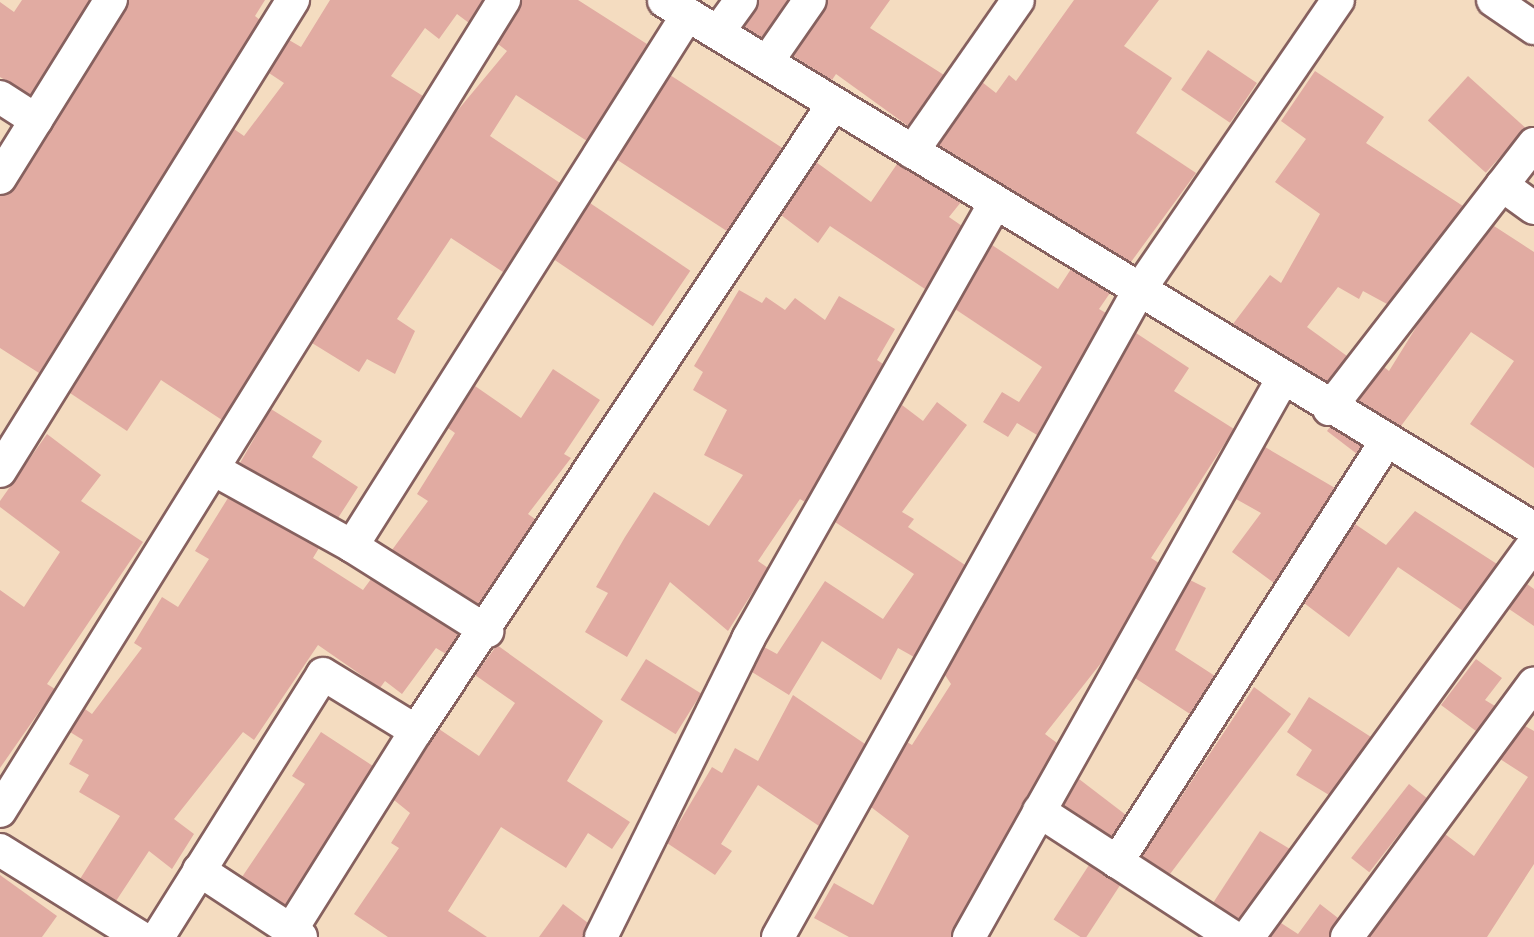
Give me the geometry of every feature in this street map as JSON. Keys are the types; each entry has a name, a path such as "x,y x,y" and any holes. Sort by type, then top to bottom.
{"main road":[{"path":"676,7 1329,409 1534,529"}],"street":[{"path":"0,178 111,0"},
{"path":"0,471 293,0"},
{"path":"0,811 215,470 504,0"},
{"path":"718,32 741,0"},
{"path":"767,62 810,0"},
{"path":"912,152 1018,0"},
{"path":"778,937 1138,292 1338,0"},
{"path":"1493,0 1534,28"},
{"path":"352,546 676,7"},
{"path":"0,97 36,120"},
{"path":"199,870 296,934 416,731 487,631 834,103"},
{"path":"1329,409 1534,144"},
{"path":"1502,185 1534,208"},
{"path":"601,937 748,639 995,203"},
{"path":"969,937 1282,380"},
{"path":"1117,862 1386,442"},
{"path":"215,470 352,546 487,631"},
{"path":"1248,937 1534,544"},
{"path":"158,937 323,674 416,731"},
{"path":"1347,937 1534,683"},
{"path":"1039,811 1233,937"},
{"path":"0,850 140,937"}],"building":[{"path":"22,0 90,0 30,95 0,77 0,2 14,12"},
{"path":"129,0 265,0 255,16 260,20 39,373 0,348 0,196 15,188"},
{"path":"330,0 483,0 469,23 457,14 439,39 425,28 391,76 423,96 222,420 161,380 127,431 70,393 234,129 244,136 284,83 269,73 289,40 301,47"},
{"path":"522,0 578,0 647,44 587,141 516,95 490,136 560,183 503,272 451,238 397,319 415,331 395,374 367,359 359,372 312,343 453,116 507,51 498,44"},
{"path":"759,0 788,0 762,38 744,27"},
{"path":"828,0 890,0 870,28 944,75 908,126 836,74 832,80 793,56"},
{"path":"1074,0 1159,0 1124,46 1172,78 1136,133 1196,173 1131,262 939,145 982,82 996,93 1009,75 1016,81"},
{"path":"1208,50 1257,83 1230,123 1181,90"},
{"path":"1315,71 1384,117 1366,143 1463,206 1387,304 1363,291 1359,299 1338,287 1307,327 1347,356 1328,382 1233,324 1270,275 1281,283 1320,214 1275,182 1306,139 1281,121"},
{"path":"670,75 782,148 728,232 616,159"},
{"path":"1468,76 1526,128 1486,173 1428,121"},
{"path":"816,162 871,202 897,164 961,202 949,217 962,226 925,289 830,226 818,243 781,215"},
{"path":"590,203 690,271 653,326 553,259"},
{"path":"1494,226 1534,252 1534,468 1470,424 1514,361 1471,332 1401,426 1358,400 1384,367 1389,371 1420,321"},
{"path":"992,245 1058,289 1071,269 1110,293 1099,309 1106,313 1037,435 1017,423 1008,437 983,422 1002,392 1019,402 1042,367 955,309"},
{"path":"739,290 762,303 766,297 785,310 795,298 825,320 839,296 895,329 877,360 883,364 805,502 800,499 758,561 768,568 728,631 670,582 627,657 585,632 608,593 596,587 625,537 654,492 709,526 743,475 704,455 727,410 693,390 703,372 694,366"},
{"path":"1136,333 1189,368 1174,391 1234,429 1151,558 1159,563 1105,658 1045,734 1057,743 951,937 849,937 814,918 834,883 873,905 909,836 871,807 907,742 912,745 951,684 945,675"},
{"path":"553,369 600,400 564,454 571,458 528,514 535,519 479,604 392,550 428,501 417,494 455,433 448,428 475,386 521,418"},
{"path":"937,402 967,425 902,512 914,519 908,527 965,565 914,657 898,648 881,680 822,641 789,695 752,672 764,647 777,654 825,581 883,619 914,574 835,522 902,405 923,421"},
{"path":"271,409 322,441 312,457 358,487 338,518 240,463"},
{"path":"1330,427 1362,446 1357,454 1327,431"},
{"path":"47,434 101,475 81,501 143,542 47,684 55,689 0,768 0,590 24,607 60,552 0,507 0,501"},
{"path":"1265,447 1335,488 1274,583 1232,552 1261,513 1236,499"},
{"path":"228,498 319,548 313,558 363,590 371,579 459,634 446,654 436,648 402,694 385,681 380,688 318,645 254,740 243,732 174,819 194,834 172,869 149,851 116,901 80,879 120,816 79,792 89,775 69,764 83,740 70,732 85,709 92,714 142,648 134,643 162,597 178,607 209,559 195,551"},
{"path":"1415,511 1497,564 1463,611 1398,567 1349,637 1304,603 1355,524 1386,545"},
{"path":"1190,580 1206,588 1175,650 1215,676 1190,714 1135,678"},
{"path":"1527,584 1534,589 1534,626 1509,609"},
{"path":"497,645 603,721 567,781 630,822 612,849 588,833 566,868 501,827 448,911 487,937 388,937 354,914 399,848 391,843 410,813 394,800 439,729 479,756 515,703 475,675"},
{"path":"646,659 701,693 676,734 621,700"},
{"path":"1476,659 1502,678 1485,700 1495,706 1476,731 1441,705"},
{"path":"1254,687 1291,714 1170,874 1142,856"},
{"path":"793,695 865,744 819,826 758,785 721,844 732,851 715,875 667,843 712,767 722,773 735,748 758,761"},
{"path":"1309,697 1371,737 1329,795 1296,775 1312,750 1287,732"},
{"path":"1525,726 1534,731 1534,864 1487,937 1369,937 1445,834 1474,856 1528,777 1500,759"},
{"path":"321,732 373,766 285,905 242,877 305,784 292,776"},
{"path":"1079,779 1126,815 1112,837 1064,805"},
{"path":"1409,784 1427,798 1369,872 1351,858"},
{"path":"1260,831 1290,849 1239,919 1213,903"},
{"path":"1089,865 1120,885 1086,937 1081,937 1054,920"},
{"path":"0,875 57,916 42,937 0,937"},
{"path":"563,904 588,923 583,937 539,937"},
{"path":"1320,904 1338,918 1329,937 1270,937 1281,923 1298,934"}]}
